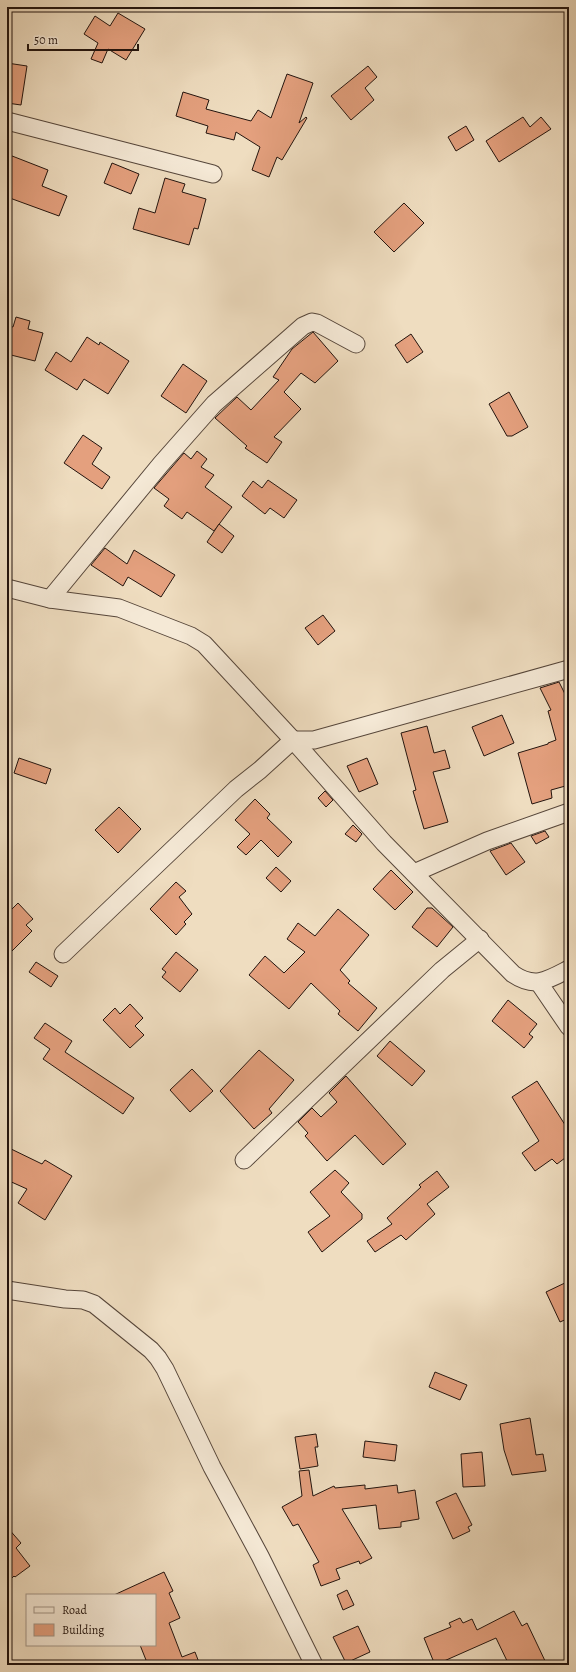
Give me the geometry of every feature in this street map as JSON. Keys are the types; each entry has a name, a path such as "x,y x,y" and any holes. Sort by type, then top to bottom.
{"street":[{"path":"7,121 213,174"},
{"path":"50,599 161,464 214,404 303,326 312,322 317,323 356,344"},
{"path":"7,588 50,599 119,608 191,636 204,644 294,740 384,843 513,974 521,980 531,983 552,978 569,968"},
{"path":"63,954 236,789 294,740 314,740 569,669"},
{"path":"414,873 487,841 569,812"},
{"path":"244,1160 442,970 480,939"},
{"path":"539,982 569,1027"},
{"path":"7,1290 65,1299 83,1300 94,1304 158,1358 165,1369 212,1467 260,1556 314,1665"}],"building":[{"path":"118,13 145,29 126,60 108,49 102,63 91,59 98,43 84,34 95,16 110,26"},
{"path":"7,63 27,66 21,105 7,103"},
{"path":"368,66 377,77 365,88 374,100 351,120 331,96"},
{"path":"287,74 313,83 299,123 306,117 307,118 282,160 277,157 269,177 252,170 260,147 236,132 234,140 206,133 208,126 176,116 183,92 209,100 206,109 251,121 258,110 271,118"},
{"path":"523,117 530,127 541,117 551,129 499,162 486,141"},
{"path":"466,126 474,140 456,151 448,137"},
{"path":"7,154 48,170 42,186 67,196 59,216 7,197"},
{"path":"112,163 139,174 131,194 104,183"},
{"path":"165,178 185,184 182,192 206,199 198,229 194,228 189,245 133,229 139,208 155,213"},
{"path":"404,203 424,223 394,252 374,232"},
{"path":"16,317 30,321 28,329 43,333 35,361 7,354 7,326 13,327"},
{"path":"313,332 338,361 315,383 301,373 284,392 301,409 274,437 282,442 267,463 245,448 247,446 215,418 237,397 251,410 279,380 273,377 292,349"},
{"path":"411,334 423,352 407,363 395,345"},
{"path":"87,337 99,345 100,342 129,361 108,394 84,379 77,390 45,370 56,352 71,362"},
{"path":"183,364 207,381 186,413 161,396"},
{"path":"509,392 528,427 512,436 507,436 489,404"},
{"path":"83,435 102,448 92,464 110,477 102,489 64,463"},
{"path":"197,451 207,459 201,467 214,475 205,487 232,507 214,531 187,512 182,519 164,506 169,499 154,488 184,453 191,459"},
{"path":"268,480 297,500 284,518 270,508 265,514 242,496 253,481 262,488"},
{"path":"219,524 234,536 222,553 207,542"},
{"path":"105,548 127,564 134,550 175,575 161,597 128,577 123,586 91,565"},
{"path":"323,615 335,631 318,645 305,628"},
{"path":"559,682 569,702 569,785 551,790 552,798 532,804 518,753 556,740 548,711 551,710 540,688"},
{"path":"502,715 514,743 484,756 472,727"},
{"path":"427,726 434,753 445,750 450,768 433,772 448,822 424,829 413,791 416,790 401,733"},
{"path":"19,758 51,769 46,784 14,773"},
{"path":"367,758 378,784 359,792 347,766"},
{"path":"325,791 333,800 326,807 318,798"},
{"path":"255,799 270,814 267,818 292,842 278,857 261,840 246,855 237,847 250,834 235,820"},
{"path":"119,807 141,829 118,853 95,830"},
{"path":"353,825 362,834 356,842 345,834"},
{"path":"545,831 549,837 536,844 531,836"},
{"path":"511,843 525,862 506,875 490,851"},
{"path":"276,867 291,881 281,892 266,878"},
{"path":"391,870 413,892 395,910 373,889"},
{"path":"176,882 186,891 179,897 192,914 184,922 186,924 176,935 150,909"},
{"path":"18,903 33,919 26,925 32,931 7,956 7,914"},
{"path":"427,908 432,908 453,927 437,947 412,927"},
{"path":"338,909 369,935 340,970 350,981 348,983 377,1008 358,1031 338,1014 340,1011 311,983 289,1009 249,975 265,956 284,973 305,952 287,939 298,923 315,936"},
{"path":"176,952 198,970 180,992 162,977 166,972 162,969"},
{"path":"36,962 58,976 51,987 29,972"},
{"path":"508,1000 537,1024 529,1034 533,1037 524,1048 492,1021"},
{"path":"130,1004 143,1018 135,1026 144,1035 130,1048 103,1020 115,1008 120,1014"},
{"path":"45,1023 72,1041 65,1052 134,1098 123,1114 43,1059 50,1049 34,1038"},
{"path":"390,1041 425,1071 412,1086 377,1056"},
{"path":"259,1050 294,1080 269,1109 272,1113 254,1129 220,1091"},
{"path":"192,1069 213,1091 190,1112 170,1090"},
{"path":"346,1076 406,1144 383,1165 355,1135 327,1161 305,1136 308,1133 298,1122 312,1108 321,1117 337,1102 329,1093"},
{"path":"537,1081 569,1131 569,1155 557,1164 552,1159 535,1171 522,1153 539,1141 512,1097"},
{"path":"7,1147 42,1164 45,1160 72,1176 45,1220 18,1203 27,1189 7,1180"},
{"path":"335,1170 349,1183 341,1192 362,1214 362,1219 322,1252 308,1232 330,1216 310,1192"},
{"path":"437,1171 449,1187 427,1204 435,1214 406,1240 401,1235 375,1252 367,1241 392,1224 387,1218 421,1187 419,1185"},
{"path":"569,1281 569,1318 560,1322 546,1292"},
{"path":"435,1372 467,1385 460,1400 429,1387"},
{"path":"530,1418 536,1455 543,1454 546,1471 512,1475 504,1450 500,1424"},
{"path":"316,1434 318,1447 315,1447 318,1466 300,1469 295,1437"},
{"path":"365,1441 397,1445 395,1461 363,1457"},
{"path":"482,1452 485,1486 463,1487 461,1454"},
{"path":"309,1470 313,1496 334,1486 335,1488 365,1485 365,1489 397,1485 398,1493 415,1490 419,1519 401,1522 401,1527 379,1529 376,1505 342,1509 372,1558 360,1564 359,1561 336,1569 340,1579 321,1586 313,1565 319,1562 298,1524 293,1526 282,1507 302,1496 299,1471"},
{"path":"456,1493 472,1525 468,1527 470,1531 453,1539 436,1502"},
{"path":"7,1527 21,1543 16,1548 30,1566 15,1577 14,1576 7,1583"},
{"path":"164,1572 173,1591 169,1593 180,1618 169,1623 182,1657 195,1652 200,1665 148,1665 140,1646 156,1646 156,1594 116,1594"},
{"path":"347,1590 354,1605 343,1610 337,1595"},
{"path":"514,1611 522,1626 527,1623 547,1665 509,1665 496,1638 435,1665 424,1638 451,1627 449,1623 460,1618 463,1623 472,1619 477,1630"},
{"path":"358,1626 370,1652 346,1663 333,1637"}]}
